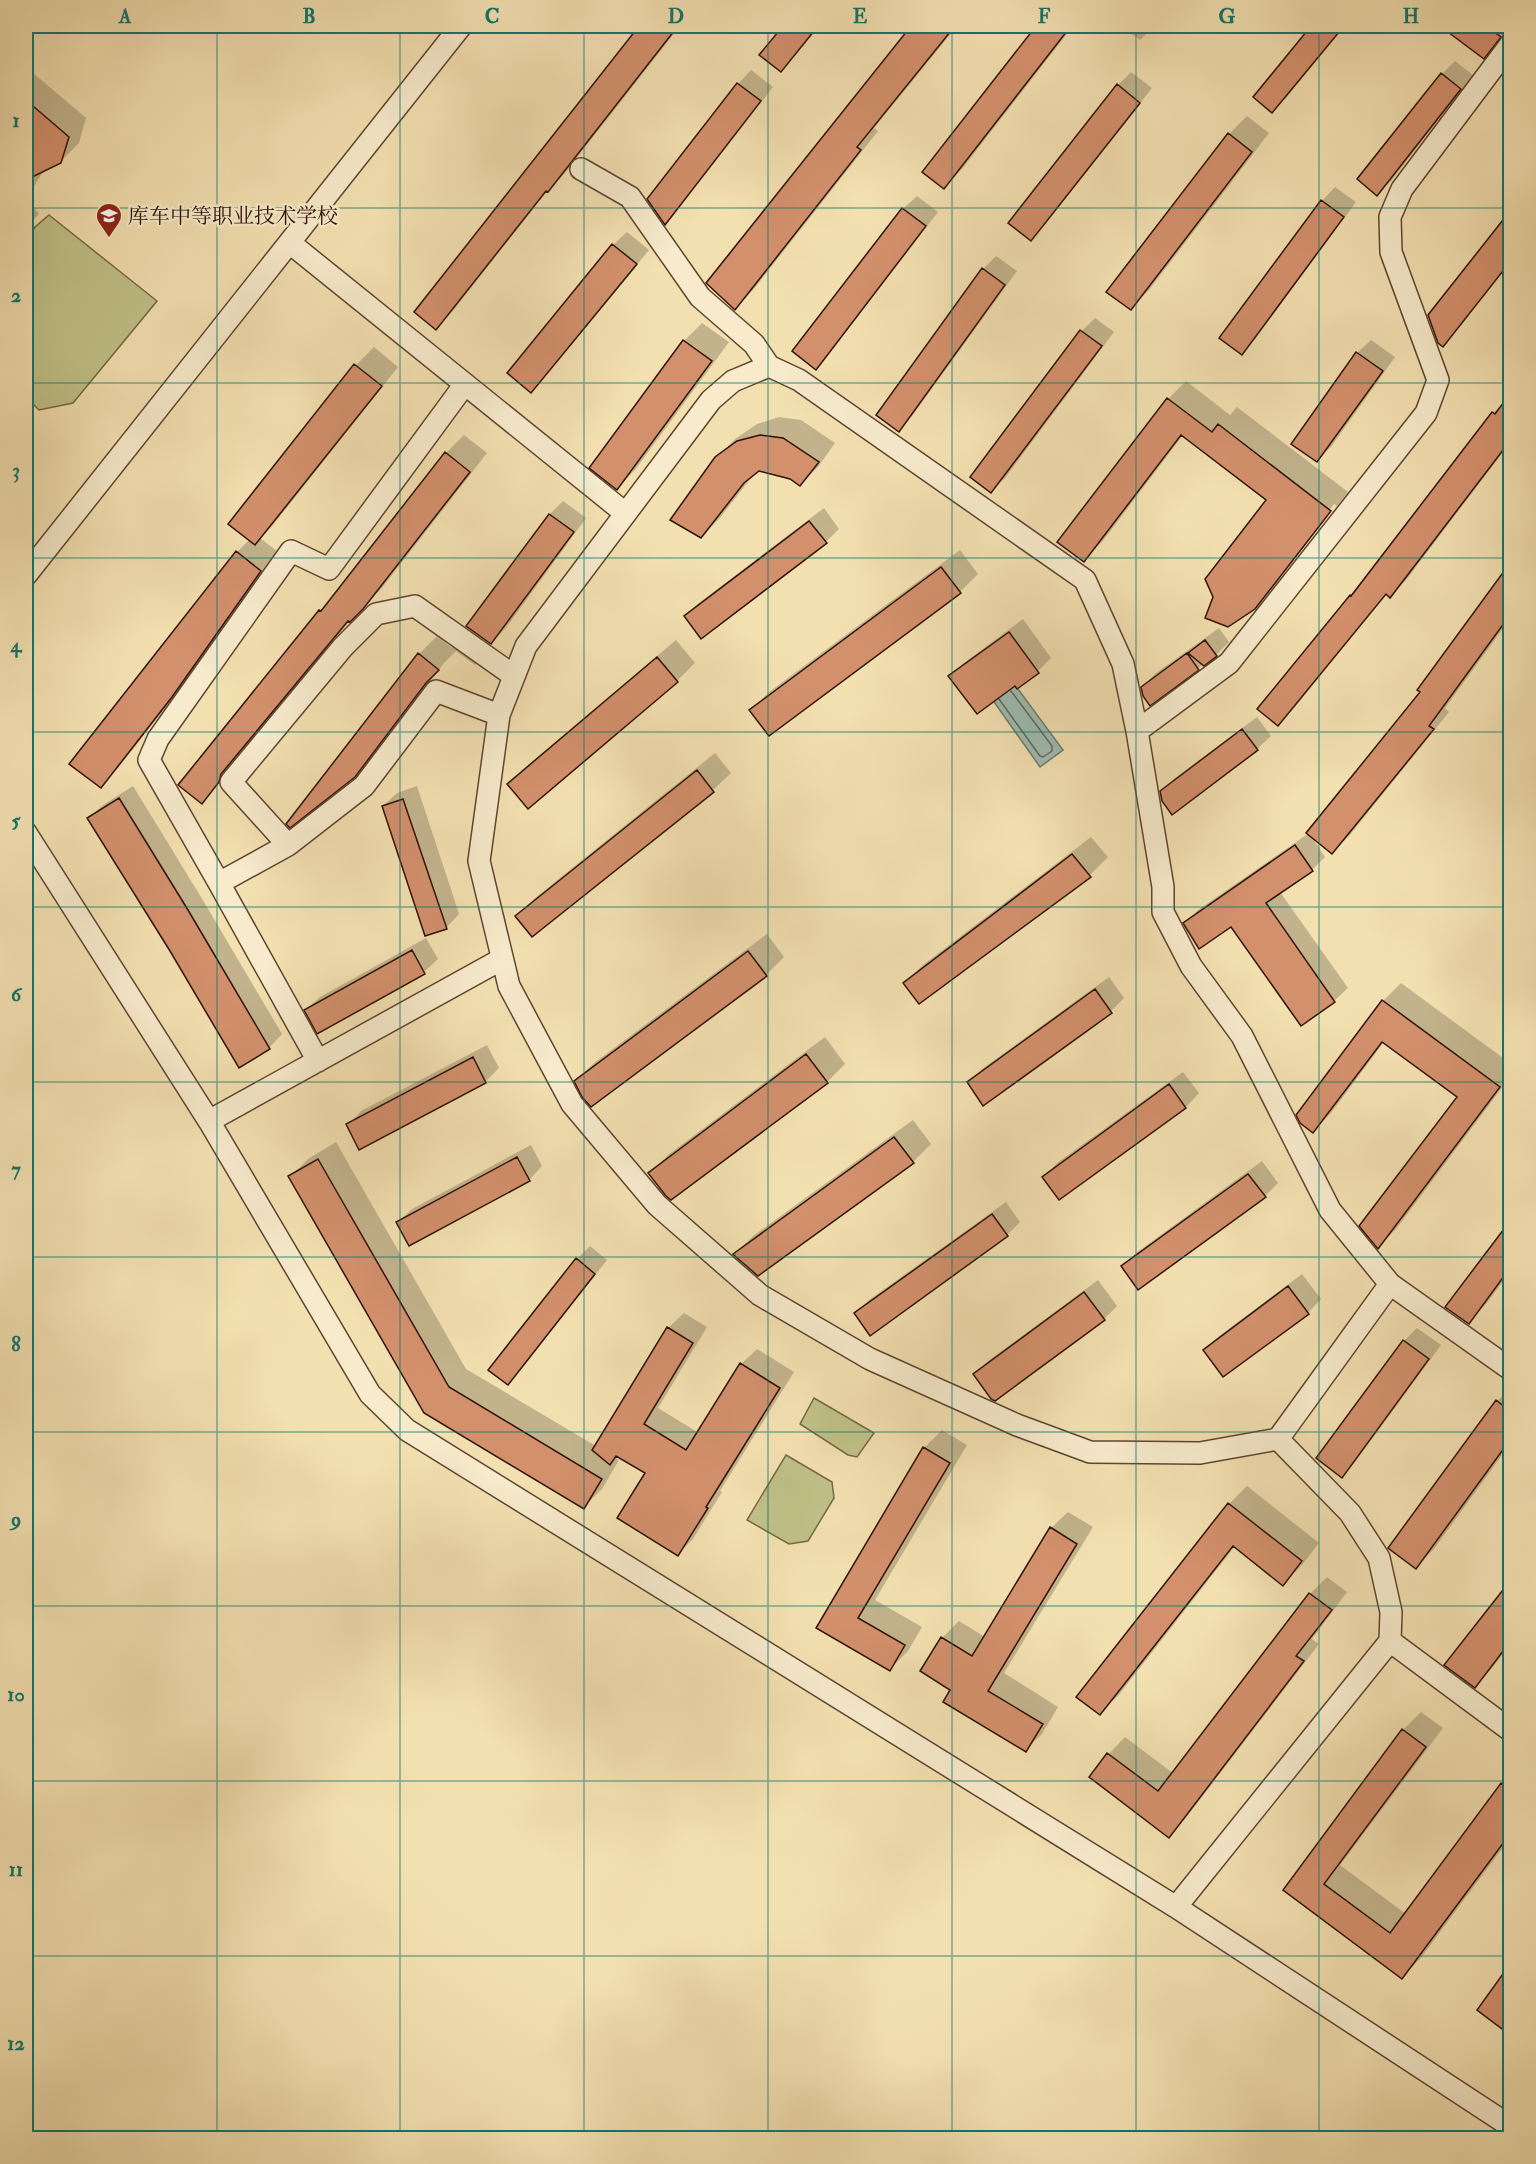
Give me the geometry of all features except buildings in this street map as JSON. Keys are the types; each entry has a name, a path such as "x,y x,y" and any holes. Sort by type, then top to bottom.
{"street":[{"path":"26,575 461,26"},
{"path":"1137,730 1229,663 1426,413 1438,380 1390,252 1390,217 1402,189 1510,45"},
{"path":"581,169 630,198 700,297 754,344 769,366 799,380 1085,580 1123,664 1137,730 1163,887 1163,912 1191,966 1242,1036 1330,1210 1390,1284 1510,1370"},
{"path":"290,243 625,513"},
{"path":"769,366 733,381 711,400 526,645 499,715 479,861 509,986 572,1104 657,1205 760,1295 870,1359 1017,1425 1090,1452 1200,1453 1278,1439 1390,1284"},
{"path":"318,1061 148,760 158,739 291,551 329,569 465,384"},
{"path":"288,845 231,782 343,647 376,614 415,606 514,676"},
{"path":"219,883 288,845 364,786 436,691 499,715"},
{"path":"26,833 209,1121 370,1394 407,1430 1176,1907 1510,2126"},
{"path":"209,1121 502,958"},
{"path":"1176,1907 1390,1641 1391,1612 1379,1558 1350,1514 1278,1439"},
{"path":"1390,1641 1510,1730"}],"green space":[{"path":"49,215 157,301 73,403 39,410 26,397 26,240 35,227"},
{"path":"814,1398 874,1433 857,1457 848,1455 800,1424"},
{"path":"786,1455 832,1482 834,1498 808,1541 789,1544 747,1520"}],"water":[{"path":"1001,666 1063,750 1040,767 980,682"}],"place":[{"name":"库车中等职业技术学校","path":"109,239"}]}
